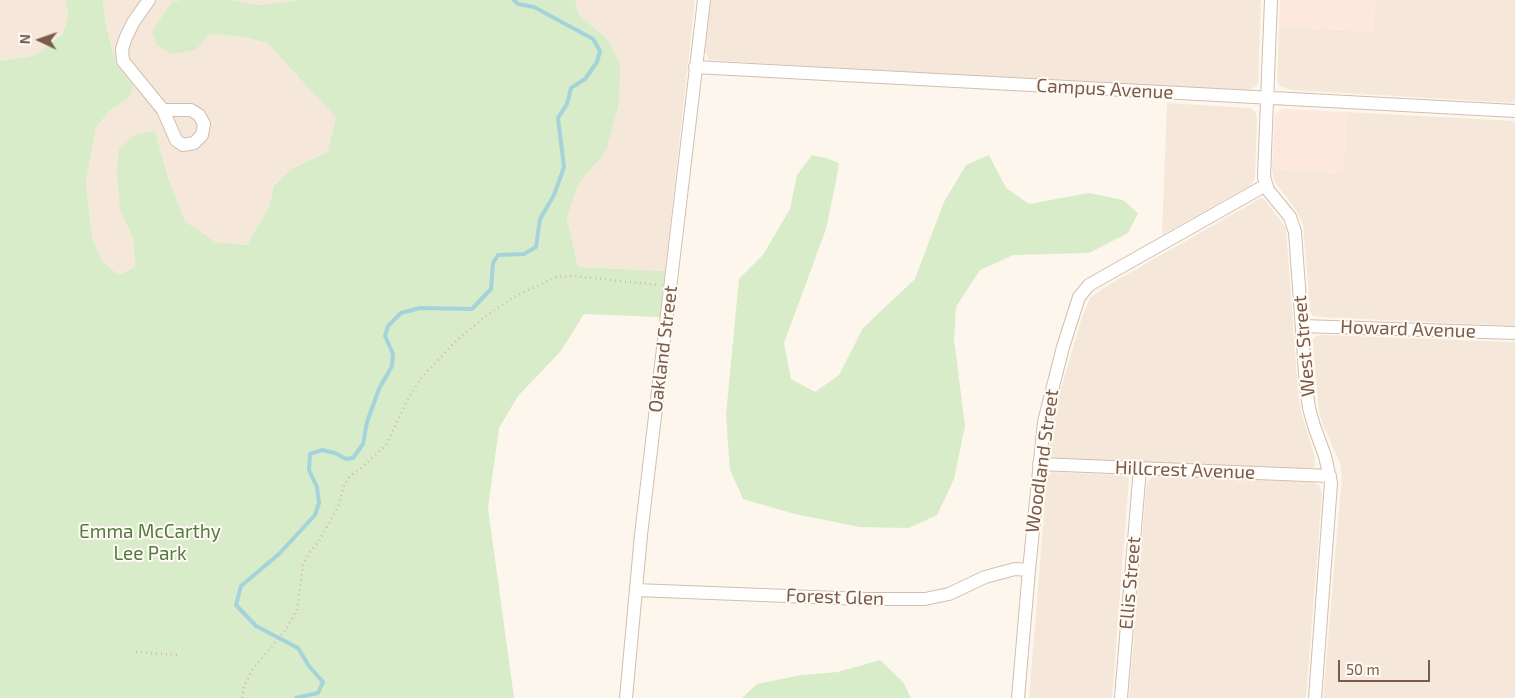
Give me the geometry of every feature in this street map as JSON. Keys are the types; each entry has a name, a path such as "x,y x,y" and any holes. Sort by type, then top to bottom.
{"street":[{"path":"149,0 134,21 126,38 122,49 123,61 163,110"},
{"name":"Oakland Street","path":"626,698 636,590 704,0"},
{"path":"1266,185 1264,177 1271,0"},
{"name":"Campus Avenue","path":"695,67 1515,111"},
{"name":"West Street","path":"1266,185 1293,223 1295,232 1309,408 1326,456 1330,476 1331,489 1315,698"},
{"name":"Woodland Street","path":"1018,698 1028,570 1044,422 1049,395 1079,297 1089,284 1266,185"},
{"name":"Howard Avenue","path":"1302,326 1515,332"},
{"name":"Hillcrest Avenue","path":"1039,464 1330,476"},
{"name":"Ellis Street","path":"1121,698 1140,468"},
{"name":"Forest Glen","path":"636,590 863,599 925,599 948,594 985,577 1014,569 1028,570"}],"path":[{"path":"242,698 244,687 252,670 284,632 297,610 303,565 319,541 338,506 344,485 351,475 386,445 408,399 422,377 455,342 482,319 512,298 556,277 574,276 659,286"},
{"path":"136,652 178,654"}],"shaded area":[{"path":"0,0 65,0 68,15 63,32 36,55 0,61"},
{"path":"103,0 181,0 172,2 196,50 210,34 244,37 267,43 336,118 327,152 291,169 274,184 269,207 247,245 216,242 185,221 168,178 120,211 133,238 135,267 119,275 102,261 92,237 86,181 96,128 109,111 130,97 133,86 116,64 105,21"},
{"path":"233,0 299,0 259,5"},
{"path":"575,0 695,0 665,271 578,267 567,218 578,185 606,151 608,40 579,15"},
{"path":"711,0 1261,0 1258,83 1257,86 1248,90 988,77 711,60 705,51"},
{"path":"1280,0 1375,0 1373,31 1279,27"},
{"path":"1375,0 1515,0 1515,103 1292,90 1277,83 1279,27 1373,31"},
{"path":"1167,103 1249,108 1255,111 1257,118 1255,178 1251,185 1162,235"},
{"path":"1284,109 1347,112 1343,173 1272,169 1275,115"},
{"path":"1347,112 1515,121 1515,326 1317,317 1312,315 1303,224 1294,207 1274,181 1272,169 1343,173"},
{"path":"1261,198 1264,199 1286,228 1298,392 1301,412 1315,457 1315,466 1301,469 1056,459 1052,457 1050,444 1055,410 1082,317 1090,298 1105,287"},
{"path":"1323,335 1515,342 1515,698 1323,698 1342,476 1340,463 1319,412 1313,339"},
{"path":"1053,472 1119,475 1129,478 1112,698 1029,698 1047,477"},
{"path":"1154,475 1311,482 1319,485 1322,493 1306,698 1129,698 1146,489 1147,483"}],"green space":[{"name":"Emma McCarthy Lee Park","path":"65,0 103,0 105,21 116,64 133,86 130,97 109,111 96,128 86,181 92,237 102,261 119,275 135,267 133,238 120,211 117,172 119,148 134,135 155,131 168,178 185,221 216,242 247,245 269,207 274,185 291,169 327,152 336,118 267,43 244,37 210,34 196,50 171,54 157,45 152,31 172,2 181,0 233,0 259,5 300,0 575,0 579,15 608,40 620,65 619,103 606,151 578,185 567,218 578,267 665,271 660,317 584,314 561,351 518,396 499,428 488,508 514,698 0,698 0,61 36,55 63,33 68,15"},
{"path":"812,155 839,163 826,229 784,343 791,379 815,392 839,375 863,328 915,279 944,202 966,165 989,155 1006,188 1029,204 1089,193 1123,200 1138,213 1128,233 1089,253 1013,255 980,270 956,307 954,339 965,426 954,479 937,515 909,528 860,527 795,514 743,499 730,470 726,415 739,279 763,255 790,209 797,175"},
{"path":"880,660 903,682 911,698 742,698 757,684 801,675 838,672"}],"waterway":[{"path":"296,698 318,693 323,682 309,666 298,648 256,626 236,605 241,586 279,554 315,515 319,503 317,487 309,470 310,454 322,450 335,453 346,459 353,458 363,444 367,422 379,389 392,366 393,354 385,336 388,326 401,313 420,308 472,309 491,289 493,263 498,255 524,254 536,247 540,219 554,195 564,167 558,118 567,104 571,88 585,79 597,62 600,51 593,39 534,7 518,4 514,0"}]}
